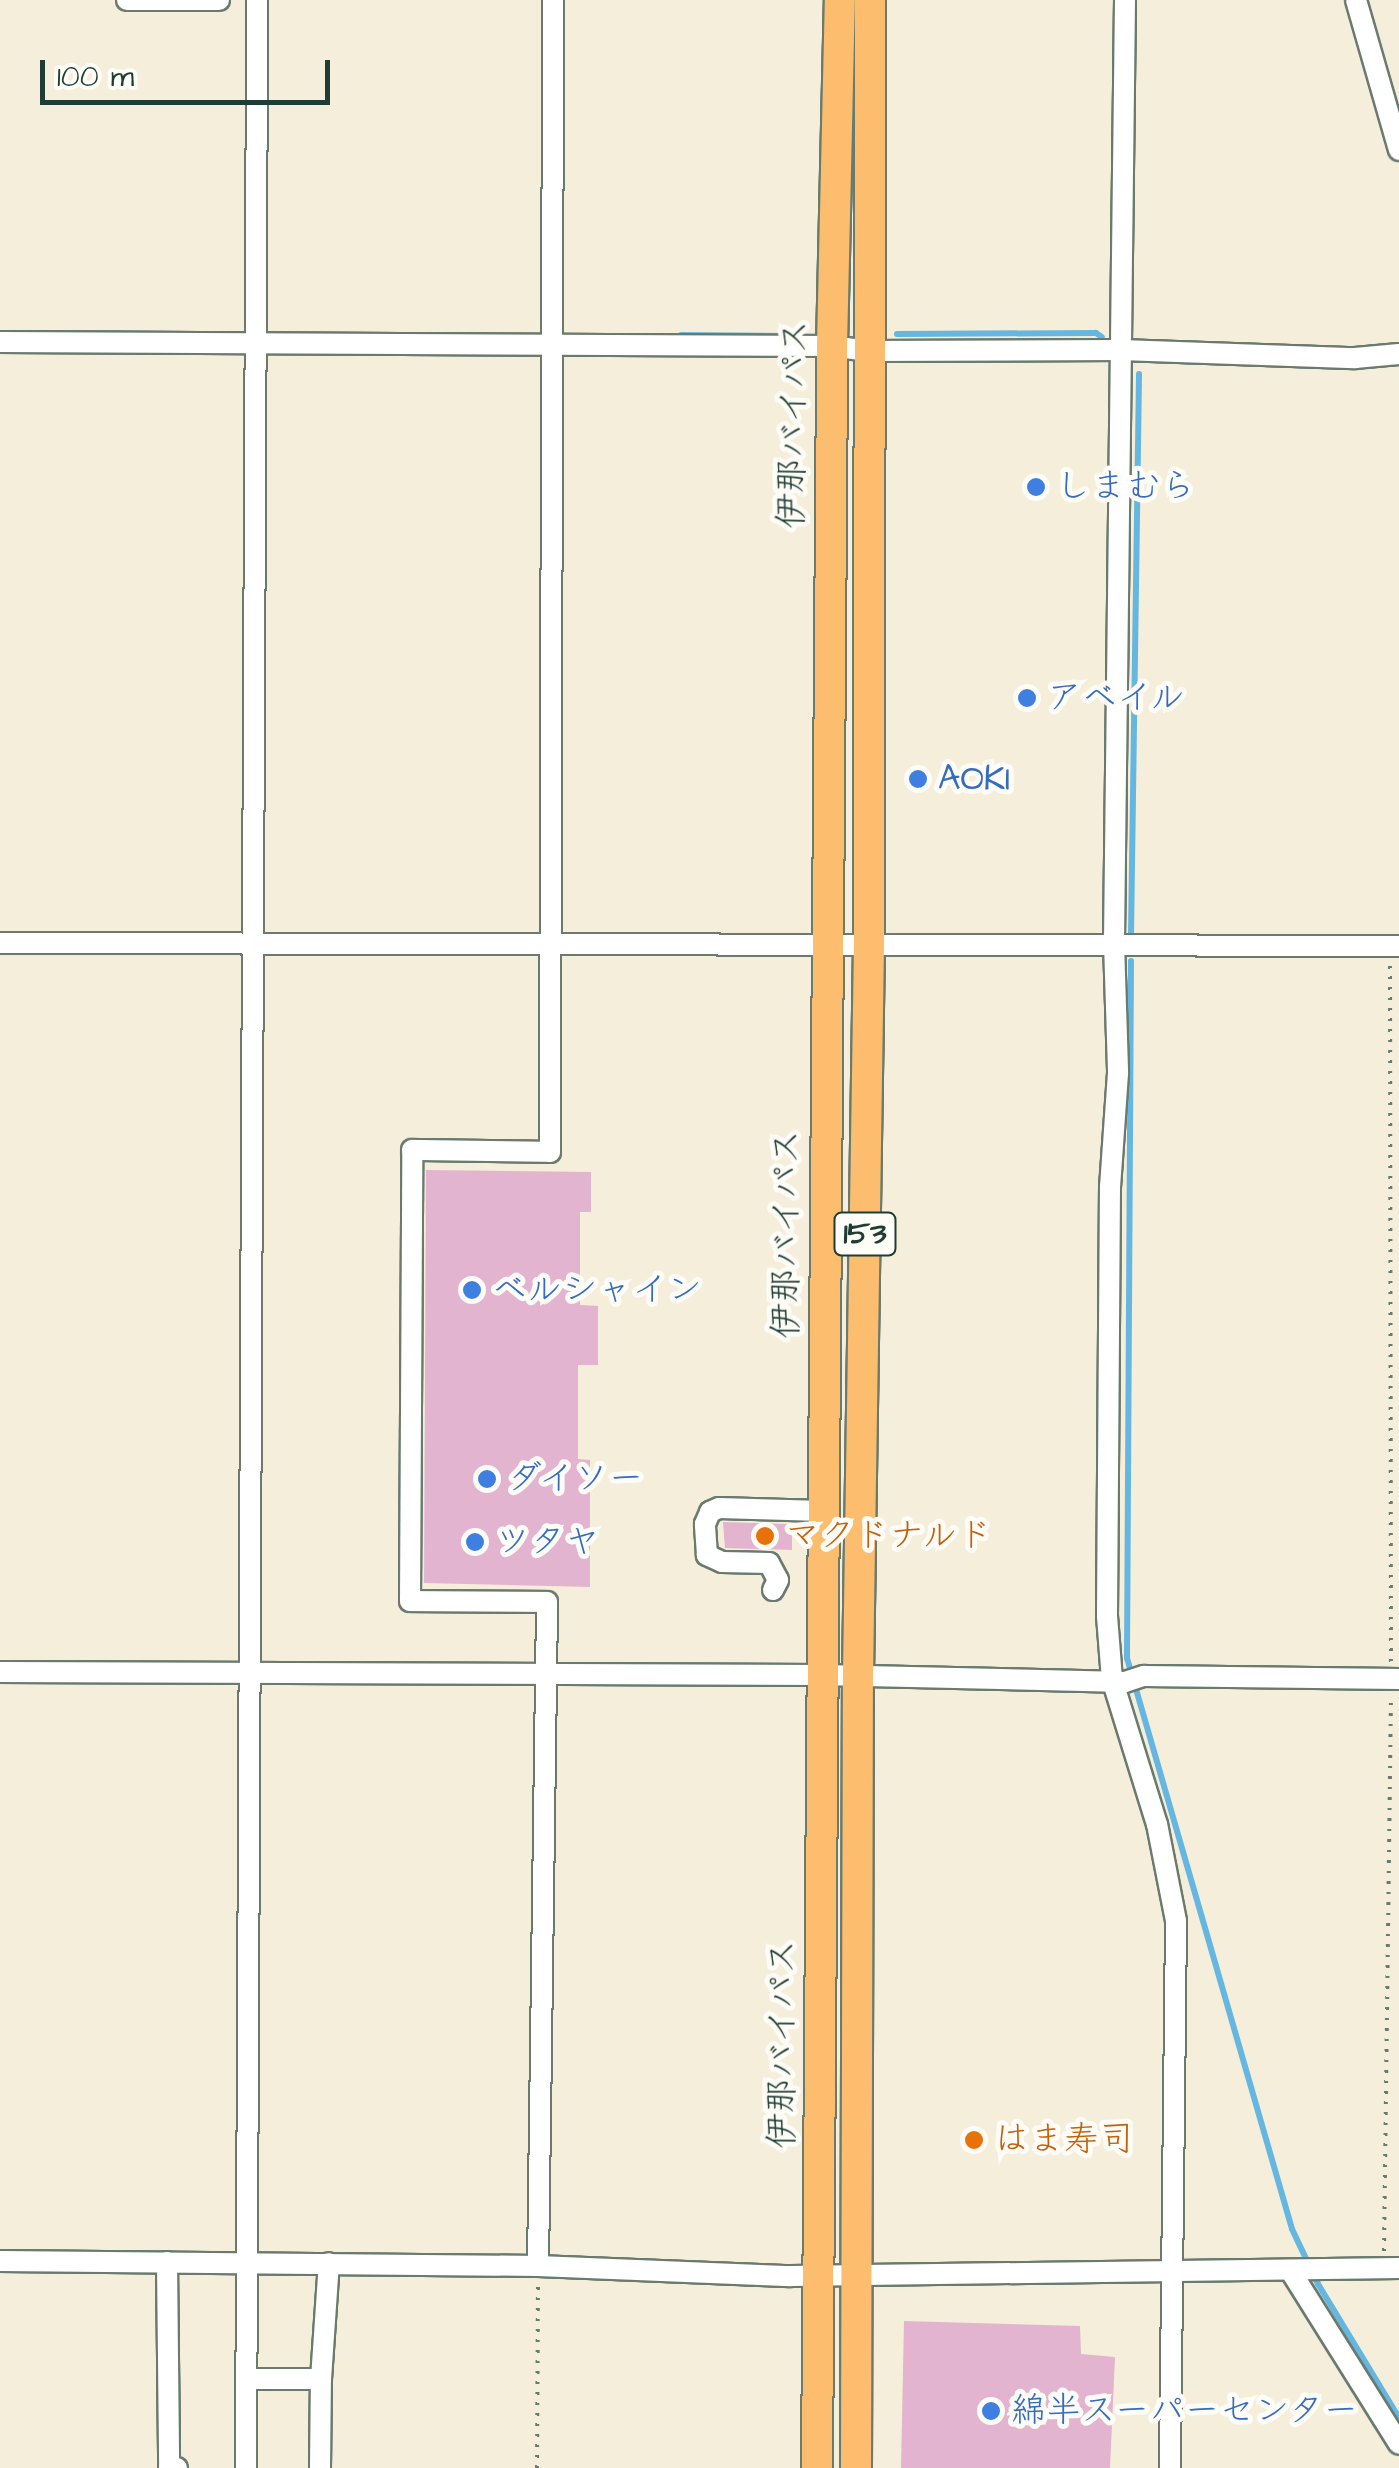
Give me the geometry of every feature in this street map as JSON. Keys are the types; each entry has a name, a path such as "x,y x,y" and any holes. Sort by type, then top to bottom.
{"highway":[{"name":"伊那バイパス","path":"816,2468 832,346 840,0"},
{"name":"伊那バイパス","path":"856,2468 858,1676 868,942 866,351 870,0"}],"street":[{"path":"128,0 220,0"},
{"path":"246,2468 257,0"},
{"path":"538,2266 547,1602 410,1601 412,1150 550,1152 553,0"},
{"path":"1124,0 1114,943 1118,1073 1110,1186 1107,1597 1176,1921 1170,2468"},
{"path":"1356,0 1399,150"},
{"path":"0,342 832,346 866,351 1122,350 1355,358 1399,354"},
{"path":"0,942 1394,946"},
{"path":"772,1590 778,1580 769,1563 722,1562 707,1555 706,1524 710,1512 719,1508 822,1511"},
{"path":"0,1672 1395,1678"},
{"path":"0,2261 538,2266 820,2275 1389,2268"},
{"path":"166,2262 170,2468 177,2468"},
{"path":"320,2468 321,2380 330,2264"},
{"path":"1294,2270 1399,2444"},
{"path":"246,2380 321,2380"}],"path":[{"path":"1389,2268 1384,2235 1395,1678 1394,946"},
{"path":"538,2266 538,2468"}],"building":[{"path":"426,1170 591,1172 591,1212 580,1212 580,1305 598,1306 598,1365 578,1365 578,1459 590,1460 590,1587 424,1583"},
{"path":"723,1522 792,1524 792,1550 725,1548"},
{"name":"綿半スーパーセンター","path":"904,2321 1080,2326 1081,2354 1115,2357 1110,2468 901,2468"}],"waterway":[{"path":"897,334 1096,333 1102,337"},
{"path":"681,335 785,336"},
{"path":"1131,935 1139,374"},
{"path":"1131,961 1127,1658 1292,2229 1318,2284 1399,2418"}],"place":[{"name":"しまむら","path":"1036,487"},
{"name":"アベイル","path":"1027,698"},
{"name":"AOKI","path":"918,779"},
{"name":"ベルシャイン","path":"472,1290"},
{"name":"ダイソー","path":"487,1479"},
{"name":"マクドナルド","path":"765,1536"},
{"name":"ツタヤ","path":"475,1542"},
{"name":"はま寿司","path":"974,2140"},
{"name":"綿半スーパーセンター","path":"991,2411"}]}
